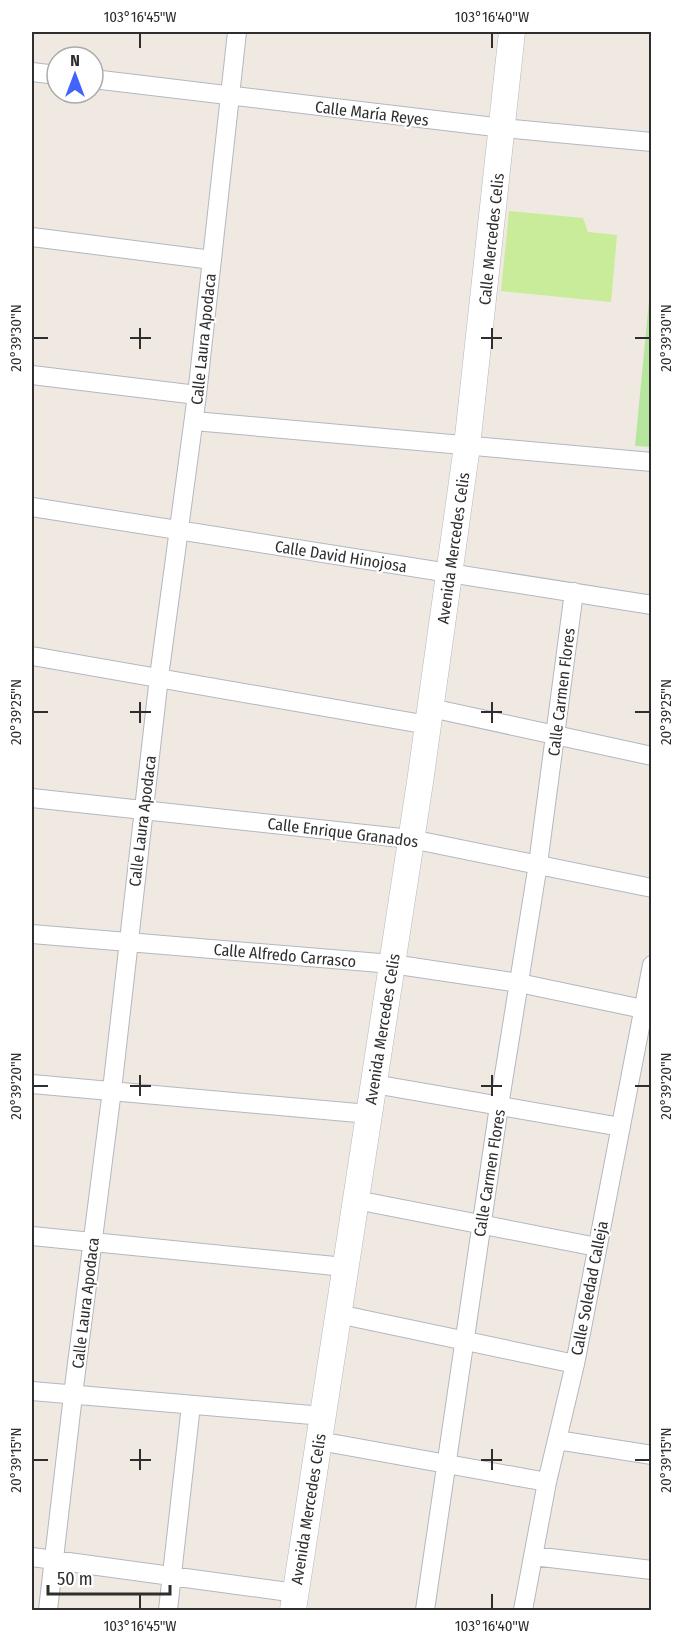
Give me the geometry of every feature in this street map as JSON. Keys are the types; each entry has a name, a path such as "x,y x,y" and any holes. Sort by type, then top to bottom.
{"main road":[{"name":"Calle Mercedes Celis","path":"467,446 512,32"},
{"name":"Avenida Mercedes Celis","path":"294,1602 411,839 467,446"}],"street":[{"name":"Calle Laura Apodaca","path":"48,1611 112,1090 159,677 194,421 237,32"},
{"name":"Calle María Reyes","path":"105,80 503,128 651,142"},
{"path":"32,237 212,260"},
{"path":"32,375 197,395"},
{"path":"194,421 651,462 651,457"},
{"name":"Calle David Hinojosa","path":"32,507 651,605"},
{"name":"Calle Carmen Flores","path":"424,1611 499,1106 538,864 574,592"},
{"path":"32,656 555,735 651,756"},
{"name":"Calle Enrique Granados","path":"32,798 411,839 651,888"},
{"name":"Calle Alfredo Carrasco","path":"32,934 392,964 519,983 643,1009"},
{"name":"Calle Soledad Calleja","path":"523,1611 547,1482 575,1364 651,965"},
{"path":"32,1084 369,1114"},
{"path":"374,1084 621,1127"},
{"path":"356,1200 597,1247"},
{"path":"32,1236 345,1267"},
{"path":"338,1314 575,1364"},
{"path":"32,1391 323,1416"},
{"path":"168,1611 191,1405"},
{"path":"557,1440 651,1455"},
{"path":"319,1442 547,1482"},
{"path":"533,1556 651,1570"},
{"path":"32,1557 171,1576 294,1602"}],"green space":[{"path":"509,211 583,218 588,232 617,235 611,302 501,291"},
{"path":"651,280 652,447 635,446"}]}
